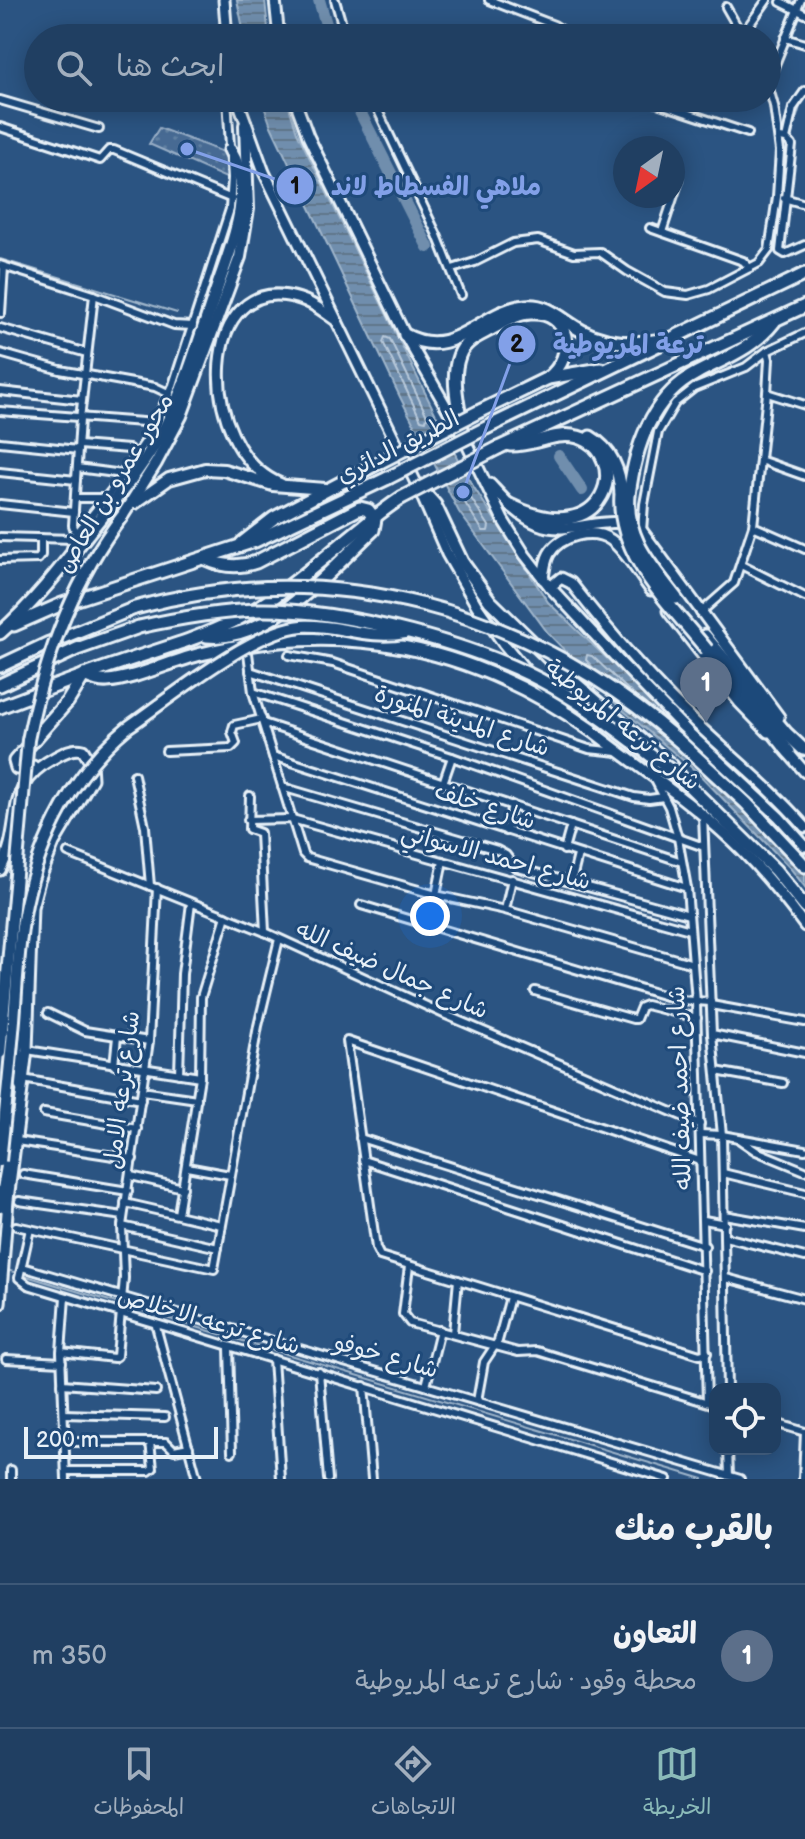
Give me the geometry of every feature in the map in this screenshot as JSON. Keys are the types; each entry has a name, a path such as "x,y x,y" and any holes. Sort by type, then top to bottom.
{"highway":[{"path":"0,633 37,597 137,470 179,396 235,232 242,183 230,150"},
{"name":"الطريق الدائري","path":"0,633 70,601 234,549 388,478 805,274"},
{"path":"405,335 425,344 443,343 508,310 533,305 545,308 584,332 612,341 646,343 677,336"},
{"name":"الطريق الدائري","path":"0,707 202,635 235,620 268,601 401,498 502,446 805,306"},
{"path":"463,436 455,373 462,350 473,338 519,315 540,313 550,317 564,333 566,354 563,364 548,378"},
{"path":"776,320 758,340 692,376 665,399 641,438 625,494 621,526 633,554 789,752"},
{"path":"234,549 268,521 325,489 548,378 613,367"},
{"path":"502,446 528,445 566,435 587,436 601,445 616,468 638,547 705,636 786,733 804,750"},
{"path":"510,505 532,515 560,519 585,513 599,500 606,482 601,459 590,443 566,435"},
{"path":"417,485 435,505 454,548 480,589 570,679 663,758 775,870 805,907"},
{"path":"202,635 215,637 234,633 282,612 373,530 376,525 374,516 366,508 360,508 250,564 231,566 206,559"},
{"path":"0,666 135,608 192,595 228,590 326,587 391,596 488,626 558,657 633,702 746,803 805,866"},
{"path":"0,685 77,649 139,627 198,615 262,610 314,615 405,633 487,656 546,683 682,779"},
{"path":"33,767 17,768 15,761 68,701 84,675 106,682 200,654 247,645 342,640 437,653 477,666 526,688 591,730"}],"main road":[{"path":"224,0 226,24"},
{"path":"275,0 278,24"},
{"name":"شارع ترعه المريوطية","path":"241,112 264,172 417,485 447,554 494,631 536,682 591,730 732,841 767,878 805,926"},
{"name":"شارع ترعه المريوطية","path":"299,112 405,335 463,436 510,532 546,583 687,731 702,737 805,846"},
{"name":"محور عمرو بن العاص","path":"0,1053 28,740 36,703 78,584 91,559 156,463 181,416 240,257 248,209 245,125"},
{"path":"292,487 267,477 252,465 239,448 220,392 222,345 240,311 268,297 300,298 338,322"},
{"path":"123,515 146,493 169,479 205,469 224,470 273,485 325,489"},
{"path":"483,477 510,505 530,520 550,528 617,521 642,531 804,750"},
{"path":"618,546 625,534 642,531"},
{"path":"805,772 729,690 618,546 597,534 568,538 558,543 548,555 546,583 561,578 571,583 642,669 696,723 702,737 766,785 805,827"},
{"path":"0,1161 25,906 43,848 82,777 99,753 117,736 225,660 273,632 312,626 379,637 405,633"},
{"path":"687,731 696,723"},
{"path":"0,870 8,848 15,789 24,775 33,767 78,748 85,751 93,774 90,785 54,843 35,895 31,924 27,1050 8,1200 0,1304"},
{"path":"18,978 22,999 18,1074 22,1083"},
{"path":"0,1207 18,1116"}],"street":[{"path":"335,0 342,24"},
{"path":"489,0 551,24"},
{"path":"751,24 767,0"},
{"path":"781,48 801,0"},
{"path":"781,2 805,14"},
{"path":"726,7 736,24"},
{"path":"785,38 805,44"},
{"path":"452,269 475,262 505,246 530,240 553,243 574,253 600,252 633,275 672,294 703,292 750,268 768,254 783,138 793,108 805,91"},
{"path":"0,100 24,107"},
{"path":"41,112 99,129"},
{"path":"69,558 75,536 123,474 156,423 170,394 225,230 232,199 228,112"},
{"path":"379,112 452,269 461,295"},
{"path":"684,112 748,133"},
{"path":"776,112 783,138 792,145 780,251 785,254 805,245"},
{"path":"0,127 100,160 109,150 114,150 232,199"},
{"path":"777,197 805,204"},
{"path":"662,232 670,208"},
{"path":"650,228 743,261 750,268"},
{"path":"1,313 2,266 94,295 174,325 193,326"},
{"path":"75,536 73,525 80,419 94,295"},
{"path":"0,328 87,353"},
{"path":"642,531 658,432 671,408 694,388 746,367 767,351 805,333"},
{"path":"700,613 734,583 753,526 767,393 767,351"},
{"path":"0,353 85,375 155,387 170,394"},
{"path":"0,391 82,400"},
{"path":"767,393 805,405"},
{"path":"0,411 156,423"},
{"path":"0,442 129,449"},
{"path":"760,460 805,476"},
{"path":"77,468 123,474"},
{"path":"0,472 76,480"},
{"path":"75,498 106,498"},
{"path":"0,504 74,512"},
{"path":"753,526 805,549"},
{"path":"0,537 75,536"},
{"path":"0,560 38,559 41,555 41,538"},
{"path":"741,565 805,597"},
{"path":"247,645 253,692 303,854 314,860 436,895 505,910 693,964"},
{"path":"289,655 333,663 589,749 622,752"},
{"name":"شارع المدينة المنورة","path":"250,671 634,797 664,797"},
{"path":"253,692 452,757 704,847"},
{"path":"166,751 231,748 236,743 232,732 234,725 262,721 682,862"},
{"name":"شارع خلف","path":"273,756 687,888"},
{"path":"443,783 452,757"},
{"name":"شارع ترعه الامل","path":"61,1352 117,1358 123,1296 123,1216 149,1041 153,887 134,775"},
{"name":"شارع احمد ضيف الله","path":"654,779 664,797 678,838 687,888 697,1018 709,1383"},
{"path":"282,787 497,850 506,855 515,867 689,915"},
{"path":"250,796 249,830 260,833 265,932"},
{"path":"506,831 512,805"},
{"name":"شارع احمد ضيف الله","path":"703,816 712,1034 722,1135 727,1383"},
{"name":"شارع احمد الاسواني","path":"248,820 292,819 690,930"},
{"path":"564,850 571,825"},
{"name":"شارع جمال ضيف الله","path":"68,853 265,932 460,1022 700,1124"},
{"path":"571,883 578,855"},
{"path":"436,895 443,861"},
{"path":"505,910 512,879"},
{"path":"179,1074 182,974 191,903"},
{"path":"361,905 664,996 805,1022"},
{"path":"178,1214 200,1077 201,997 226,916"},
{"path":"16,1226 211,1270 216,1267 221,1225 264,997 279,939"},
{"path":"535,991 633,1019 644,1005 697,1018"},
{"path":"48,1013 85,1031 149,1041"},
{"path":"712,1034 805,1053"},
{"path":"114,1065 117,1037"},
{"path":"700,1161 347,1041 376,1248 383,1257 700,1355 707,1353"},
{"path":"27,1050 200,1077"},
{"path":"716,1071 783,1083"},
{"path":"22,1083 141,1100"},
{"path":"142,1091 197,1099"},
{"path":"44,1113 137,1129"},
{"path":"700,1134 805,1150"},
{"path":"360,1138 705,1246"},
{"path":"738,1138 756,1151 805,1171"},
{"path":"17,1141 133,1159"},
{"path":"363,1160 705,1271"},
{"path":"187,1167 230,1175"},
{"path":"723,1173 805,1193"},
{"path":"23,1174 128,1191"},
{"path":"131,1176 183,1188"},
{"path":"19,1201 123,1216"},
{"path":"125,1203 221,1225"},
{"path":"724,1215 805,1229"},
{"path":"704,1220 725,1224"},
{"path":"122,1226 218,1248"},
{"path":"22,1267 30,1229"},
{"path":"725,1237 805,1257"},
{"path":"409,1266 403,1317 410,1323 518,1352 537,1351 709,1403"},
{"name":"شارع ترعه الاخلاص","path":"22,1267 19,1278 28,1285 119,1315 319,1372 667,1479"},
{"name":"شارع خوفو","path":"22,1267 740,1479"},
{"path":"726,1278 805,1299"},
{"path":"453,1333 458,1280"},
{"path":"65,1297 61,1352 66,1475 151,1471 150,1442"},
{"path":"477,1401 484,1362 495,1346 510,1297"},
{"path":"156,1326 197,1479"},
{"path":"426,1386 440,1330"},
{"path":"229,1348 232,1452"},
{"path":"6,1359 62,1362"},
{"path":"273,1359 281,1479"},
{"path":"319,1372 328,1479"},
{"path":"62,1384 156,1391"},
{"path":"364,1386 372,1479"},
{"path":"64,1414 165,1417"},
{"path":"781,1425 805,1432 803,1479"},
{"path":"65,1442 167,1442 174,1450 189,1447"},
{"path":"728,1455 729,1476"},
{"path":"11,1470 11,1479"}],"shaded area":[{"path":"159,128 226,153 226,178 149,144"}],"water":[{"path":"237,0 265,0 268,24 242,24"},
{"path":"266,112 291,112 297,132 464,472 548,602 805,848 805,887 697,772 619,707 548,633 459,512 401,399"}],"waterway":[{"path":"319,0 326,24"},
{"path":"790,140 802,100"},
{"path":"360,112 428,247"},
{"path":"0,259 177,313"},
{"path":"559,456 582,490"},
{"path":"7,1270 17,1273"},
{"path":"23,1275 703,1479"}],"place":[{"name":"ملاهي الفسطاط لاند","path":"187,149"},
{"name":"ترعة المريوطية","path":"463,492"},
{"name":"التعاون","path":"706,723"}]}
